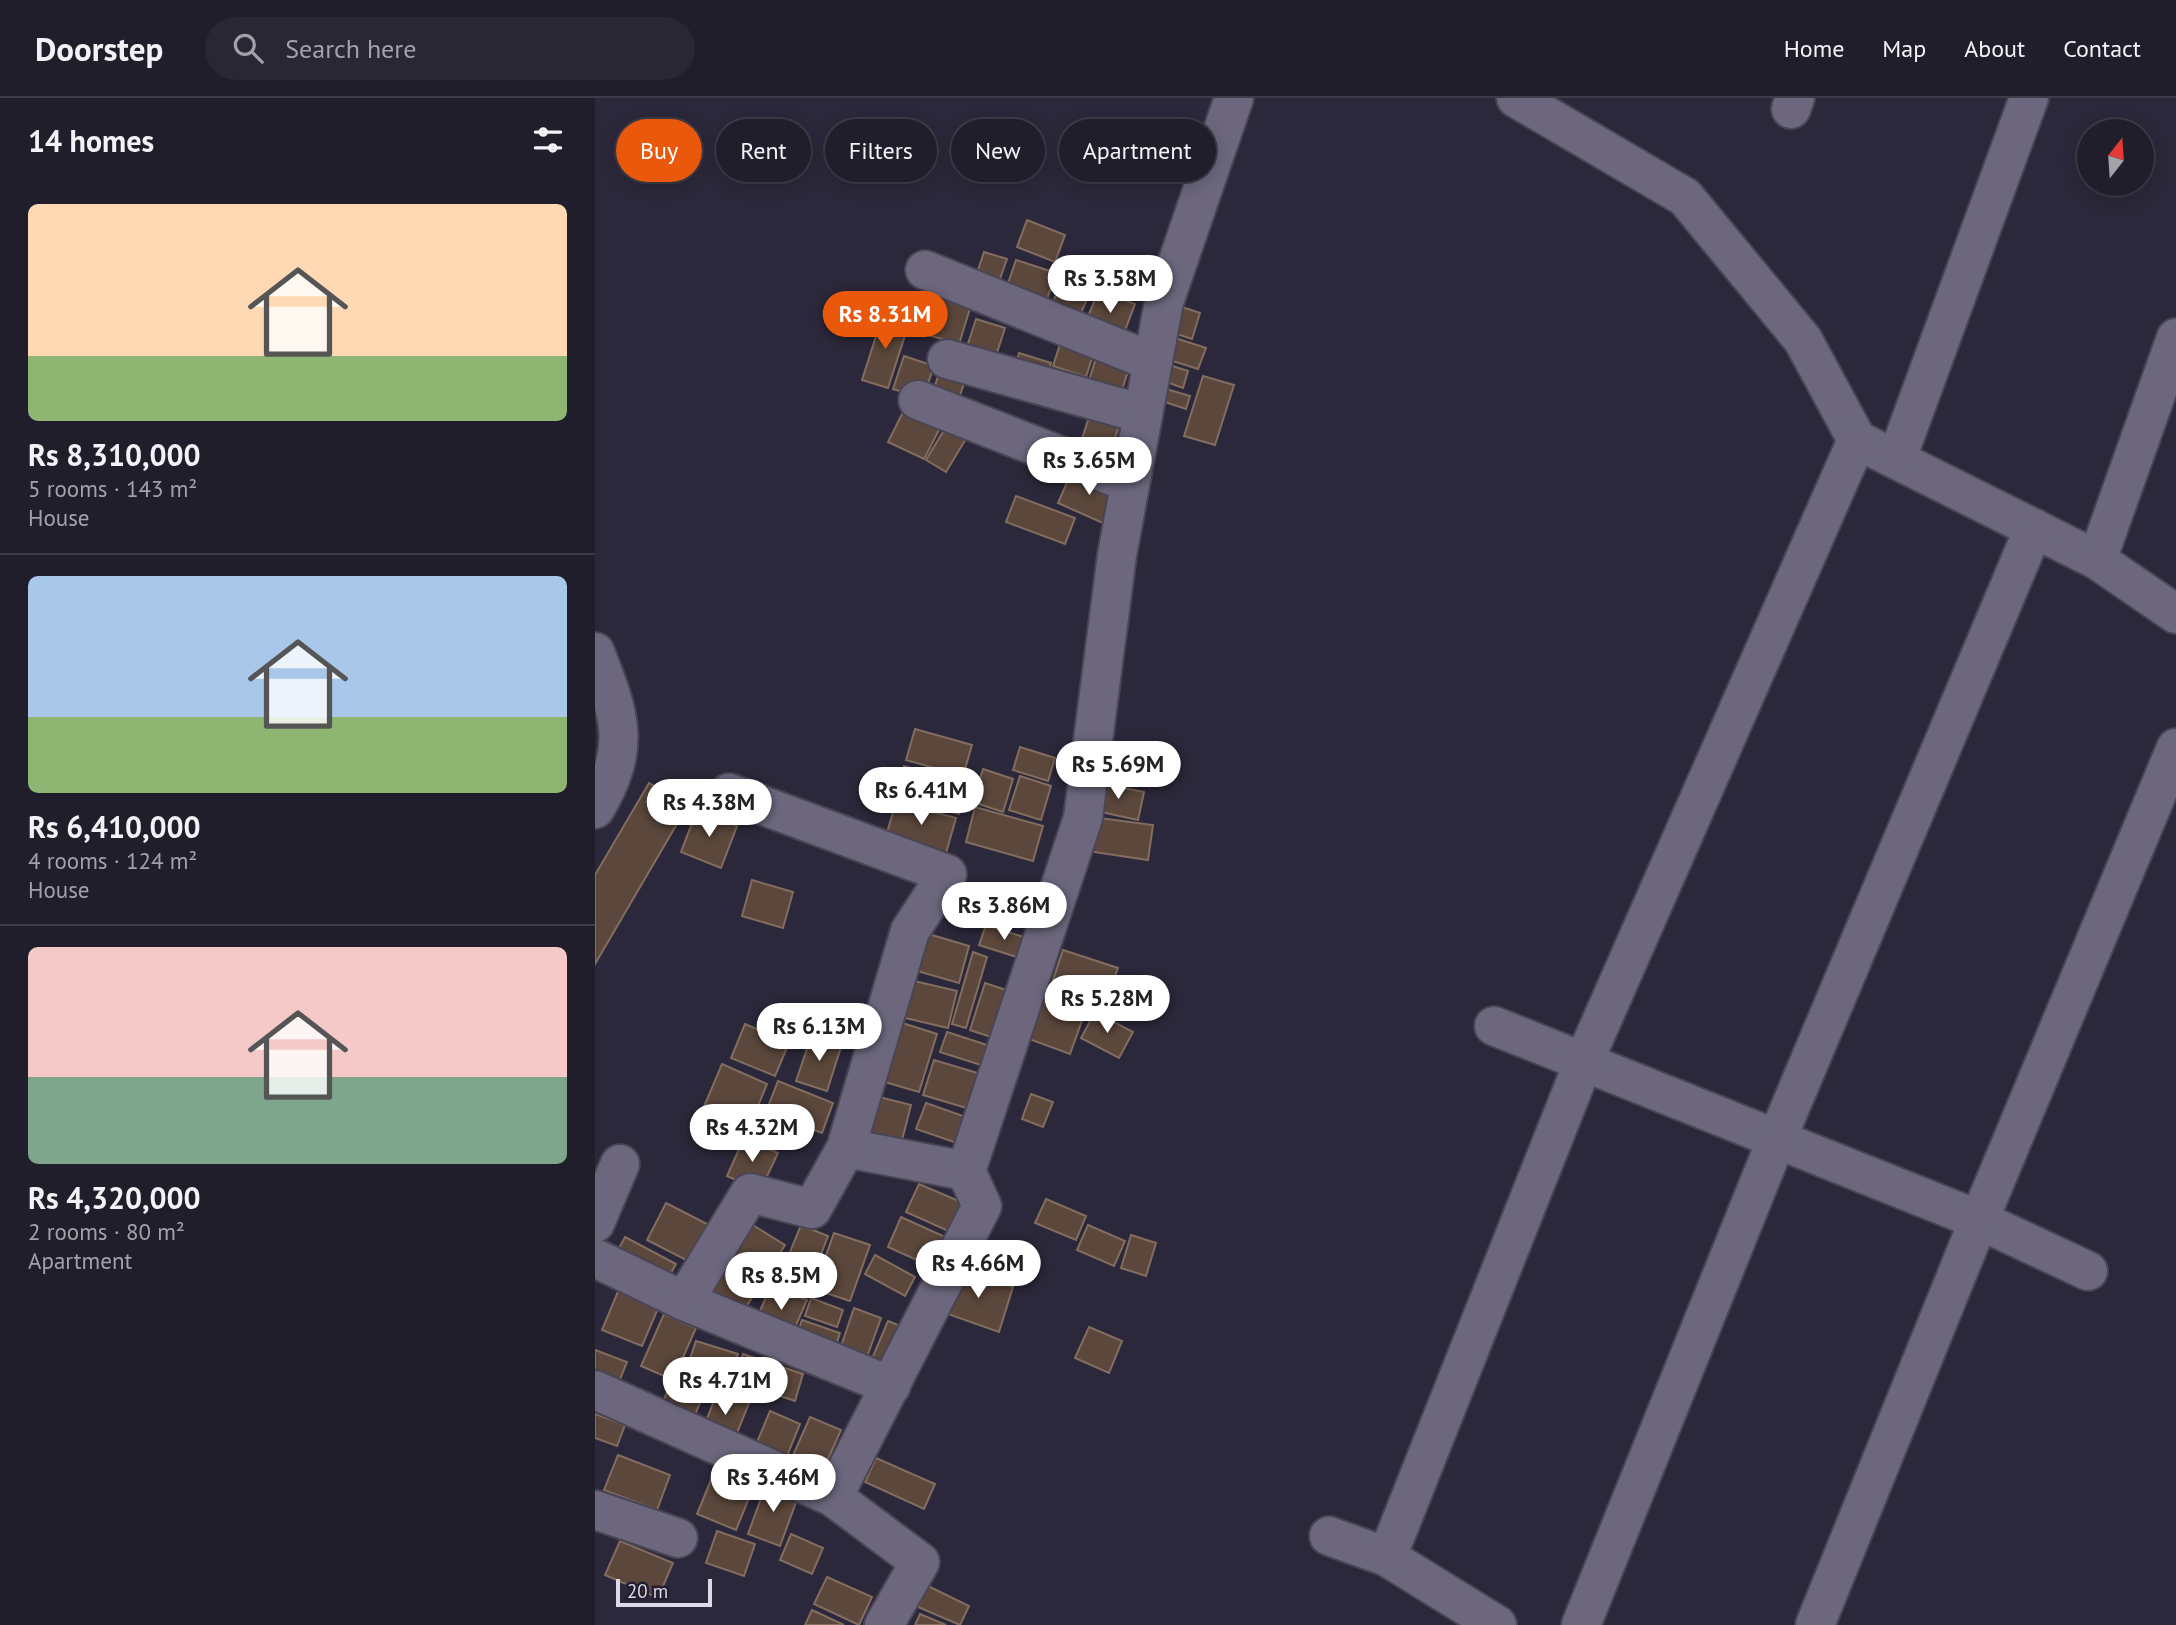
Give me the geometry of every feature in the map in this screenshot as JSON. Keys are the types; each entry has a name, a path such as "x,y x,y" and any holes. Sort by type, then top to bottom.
{"street":[{"path":"833,1497 982,1206 966,1171 1083,818 1117,555 1164,302 1234,98"},
{"path":"1516,98 1685,197 1803,341 1857,440 2097,560 2176,614"},
{"path":"1896,458 2029,98"},
{"path":"925,270 1153,362"},
{"path":"2097,560 2176,338"},
{"path":"947,359 1143,414"},
{"path":"918,400 1130,483"},
{"path":"1387,1557 1584,1061 1857,440"},
{"path":"1581,1625 1776,1141 2034,528"},
{"path":"595,652 620,725 617,763 595,809"},
{"path":"1815,1625 1979,1220 2176,748"},
{"path":"684,1301 750,1194 812,1209 846,1148 911,931 947,874 729,793"},
{"path":"1494,1026 1979,1220 2088,1271"},
{"path":"846,1148 966,1171"},
{"path":"595,1223 620,1164"},
{"path":"595,1258 684,1301 891,1386"},
{"path":"595,1390 833,1497 920,1562 884,1625"},
{"path":"595,1510 678,1538"},
{"path":"1329,1536 1387,1557 1497,1625"}],"building":[{"path":"1027,220 1065,235 1055,262 1017,247"},
{"path":"984,252 1007,259 996,290 974,282"},
{"path":"1016,260 1056,273 1044,308 1004,295"},
{"path":"1113,261 1139,270 1130,296 1104,287"},
{"path":"1060,284 1089,295 1076,324 1049,313"},
{"path":"931,289 972,302 959,344 918,332"},
{"path":"1099,290 1135,304 1121,341 1084,326"},
{"path":"1176,305 1200,313 1192,339 1168,331"},
{"path":"883,314 909,323 888,388 862,380"},
{"path":"976,319 1005,328 993,365 964,356"},
{"path":"1166,335 1206,348 1198,369 1160,357"},
{"path":"1062,338 1095,349 1086,377 1053,366"},
{"path":"1099,349 1132,359 1120,396 1087,386"},
{"path":"1019,353 1051,363 1044,385 1013,375"},
{"path":"904,356 934,366 923,398 893,389"},
{"path":"1163,363 1188,371 1183,388 1158,379"},
{"path":"941,367 967,375 955,410 930,401"},
{"path":"1203,376 1234,385 1215,445 1184,436"},
{"path":"1156,386 1190,396 1186,409 1153,398"},
{"path":"904,410 940,428 924,459 888,442"},
{"path":"1091,411 1121,420 1107,461 1078,451"},
{"path":"950,420 970,432 946,472 926,460"},
{"path":"1072,471 1120,492 1105,524 1058,503"},
{"path":"1016,496 1075,518 1065,544 1006,522"},
{"path":"915,729 972,745 963,776 906,760"},
{"path":"1020,747 1055,758 1048,781 1013,770"},
{"path":"1103,755 1132,761 1127,786 1098,780"},
{"path":"904,766 967,784 959,814 896,797"},
{"path":"983,769 1013,779 1003,812 973,802"},
{"path":"1020,776 1051,786 1041,820 1009,810"},
{"path":"649,783 688,805 595,964 595,875"},
{"path":"1098,783 1144,792 1138,820 1092,810"},
{"path":"896,802 956,818 946,853 886,836"},
{"path":"975,807 1043,826 1033,861 966,842"},
{"path":"697,810 737,826 721,868 681,852"},
{"path":"1092,817 1153,825 1148,860 1087,851"},
{"path":"752,880 793,892 783,928 742,916"},
{"path":"986,925 1030,939 1023,959 979,945"},
{"path":"925,933 969,946 959,983 914,970"},
{"path":"1063,950 1118,968 1107,998 1053,980"},
{"path":"973,952 987,957 966,1028 952,1024"},
{"path":"910,980 957,991 948,1028 901,1017"},
{"path":"985,983 1015,993 1000,1040 970,1030"},
{"path":"1047,992 1087,1007 1070,1054 1029,1039"},
{"path":"1095,1012 1133,1032 1119,1058 1081,1038"},
{"path":"896,1021 937,1034 919,1092 878,1080"},
{"path":"745,1024 789,1043 775,1076 731,1058"},
{"path":"947,1032 987,1045 981,1065 940,1052"},
{"path":"812,1034 842,1044 827,1091 796,1081"},
{"path":"934,1060 984,1075 973,1110 923,1095"},
{"path":"722,1064 767,1084 749,1128 703,1109"},
{"path":"778,1081 833,1103 822,1133 766,1112"},
{"path":"1031,1094 1053,1102 1043,1127 1022,1119"},
{"path":"871,1095 911,1105 899,1152 859,1142"},
{"path":"926,1103 966,1117 957,1143 916,1129"},
{"path":"744,1138 778,1153 760,1191 727,1176"},
{"path":"919,1184 968,1205 955,1234 906,1212"},
{"path":"1046,1199 1086,1216 1076,1240 1035,1223"},
{"path":"666,1203 709,1225 690,1262 647,1240"},
{"path":"901,1217 954,1241 941,1271 888,1247"},
{"path":"748,1222 785,1245 743,1312 706,1290"},
{"path":"801,1225 828,1236 807,1290 779,1279"},
{"path":"1088,1225 1125,1241 1114,1266 1077,1250"},
{"path":"834,1233 870,1245 850,1301 814,1289"},
{"path":"1131,1235 1156,1243 1146,1276 1121,1268"},
{"path":"625,1237 676,1264 666,1282 615,1256"},
{"path":"977,1243 1006,1253 998,1275 969,1265"},
{"path":"875,1255 915,1277 905,1296 865,1274"},
{"path":"957,1268 1013,1287 999,1332 942,1312"},
{"path":"771,1285 807,1300 790,1339 755,1323"},
{"path":"619,1289 659,1306 642,1346 602,1330"},
{"path":"811,1298 843,1310 837,1327 805,1316"},
{"path":"854,1308 881,1318 863,1368 837,1358"},
{"path":"664,1314 696,1328 673,1380 641,1366"},
{"path":"802,1320 840,1333 833,1354 795,1340"},
{"path":"888,1321 910,1330 890,1378 868,1368"},
{"path":"1089,1327 1122,1341 1109,1373 1075,1358"},
{"path":"696,1341 738,1354 725,1391 684,1376"},
{"path":"595,1350 627,1362 617,1387 595,1379"},
{"path":"743,1354 803,1374 795,1401 735,1381"},
{"path":"669,1387 701,1400 689,1430 657,1417"},
{"path":"718,1391 749,1403 733,1443 702,1431"},
{"path":"770,1411 800,1424 783,1466 752,1454"},
{"path":"595,1414 625,1425 617,1446 595,1438"},
{"path":"810,1417 841,1430 817,1484 786,1471"},
{"path":"618,1455 670,1475 657,1510 604,1490"},
{"path":"720,1458 759,1474 736,1530 697,1514"},
{"path":"876,1458 935,1484 924,1509 865,1482"},
{"path":"767,1482 799,1494 780,1546 748,1534"},
{"path":"717,1531 755,1544 744,1576 706,1563"},
{"path":"791,1534 823,1548 812,1574 780,1560"},
{"path":"620,1541 673,1563 658,1598 605,1575"},
{"path":"827,1577 872,1597 859,1625 814,1604"},
{"path":"928,1586 969,1606 960,1625 918,1607"},
{"path":"812,1610 844,1625 805,1625"},
{"path":"920,1614 946,1625 915,1625"}]}
